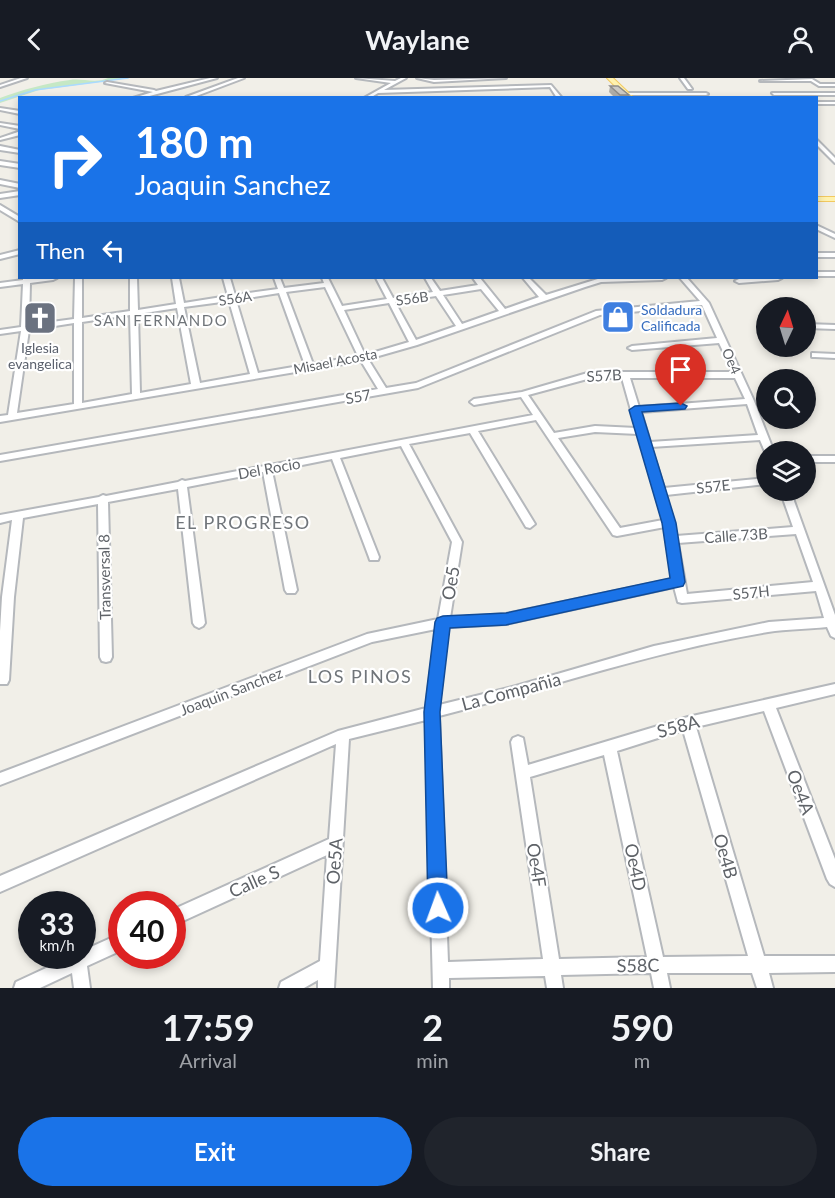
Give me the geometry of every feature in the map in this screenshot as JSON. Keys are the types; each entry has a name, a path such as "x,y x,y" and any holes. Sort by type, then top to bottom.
{"main road":[{"path":"610,78 629,96"},
{"path":"818,200 835,200"}],"street":[{"path":"0,87 25,78"},
{"path":"78,78 87,78"},
{"path":"142,96 215,78"},
{"path":"191,96 242,78"},
{"path":"358,78 393,82"},
{"path":"369,96 402,78"},
{"path":"419,78 434,81 504,78"},
{"path":"434,81 440,78"},
{"path":"682,78 690,88"},
{"path":"761,79 812,80 818,85 835,85"},
{"path":"761,79 775,96 835,94"},
{"path":"107,83 182,96"},
{"path":"375,92 388,94 413,90 551,86 558,96"},
{"path":"519,87 523,96"},
{"path":"464,88 467,96"},
{"path":"488,88 492,96"},
{"path":"437,89 439,96"},
{"path":"413,90 414,96"},
{"path":"629,96 706,94"},
{"path":"818,103 835,104"},
{"path":"0,109 18,113"},
{"path":"0,124 18,128"},
{"path":"0,129 10,126"},
{"path":"1,138 18,134"},
{"path":"1,138 18,142"},
{"path":"818,143 835,161"},
{"path":"0,148 18,152"},
{"path":"827,153 835,153"},
{"path":"0,163 18,166"},
{"path":"0,182 18,186"},
{"path":"0,196 18,193"},
{"path":"0,207 18,219"},
{"path":"818,228 835,236"},
{"path":"1,256 18,252"},
{"path":"818,255 835,255"},
{"path":"818,274 835,274"},
{"path":"0,285 27,279 25,329 12,417"},
{"path":"78,279 78,404"},
{"path":"133,279 136,395"},
{"path":"175,279 196,386"},
{"path":"226,279 255,376"},
{"path":"277,279 310,367"},
{"path":"380,279 414,343"},
{"path":"429,279 460,326"},
{"path":"478,279 502,312"},
{"path":"527,279 545,299"},
{"path":"577,279 582,285"},
{"name":"Misael Acosta","path":"0,419 78,404 363,358 602,279"},
{"name":"Oe4","path":"685,279 705,303 766,441"},
{"path":"739,281 765,279"},
{"path":"326,281 341,308 363,358 384,392"},
{"name":"S56A","path":"0,332 232,299 326,281"},
{"name":"S56B","path":"341,308 484,286"},
{"name":"S57","path":"0,458 417,385 599,313 705,303"},
{"path":"816,326 835,327"},
{"path":"632,348 723,340"},
{"path":"816,355 835,356"},
{"path":"625,374 669,523 678,582"},
{"name":"S57B","path":"474,402 523,394 582,376 738,375"},
{"path":"523,394 617,532 669,523"},
{"path":"635,410 750,401"},
{"name":"Del Rocio","path":"0,519 539,417"},
{"path":"552,436 595,429 641,431"},
{"path":"473,430 530,524"},
{"path":"645,445 764,437"},
{"name":"Oe5","path":"404,444 457,542 443,622 432,712 441,988"},
{"path":"335,456 374,557"},
{"path":"816,459 835,459"},
{"path":"267,468 291,590"},
{"name":"S57E","path":"659,492 756,482"},
{"path":"182,483 199,623"},
{"name":"Transversal 8","path":"103,498 106,657"},
{"path":"789,501 834,625"},
{"path":"3,680 4,598 18,515"},
{"name":"Calle 73B","path":"672,540 799,530"},
{"name":"Joaquin Sanchez","path":"0,779 371,637 443,622 506,619 678,582"},
{"name":"S57H","path":"678,582 682,599 820,586"},
{"name":"La Compañia","path":"0,884 343,735 516,691 654,651 769,627 834,625"},
{"name":"S58A","path":"523,773 688,723 835,688"},
{"name":"Oe4A","path":"768,704 835,879"},
{"name":"Oe4B","path":"688,723 765,988"},
{"name":"Oe5A","path":"326,988 343,735"},
{"name":"Oe4F","path":"518,742 555,988"},
{"name":"Oe4D","path":"609,746 662,988"},
{"name":"Calle S","path":"186,912 335,844"},
{"name":"S58C","path":"440,970 657,964 835,964"},
{"path":"287,988 327,966"},
{"path":"22,988 61,969"},
{"path":"79,969 82,988"}],"green space":[{"path":"108,78 130,78 39,90 0,103 0,98 43,85 70,80 99,81"}],"building":[{"path":"610,86 618,86 629,95 620,95"},
{"path":"47,305 47,313 29,316 29,308"}],"waterway":[{"path":"0,101 35,90 128,78"}],"place":[{"name":"Soldadura Calificada","path":"618,317"},
{"name":"Iglesia evangelica","path":"40,318"}],"district":[{"name":"SAN FERNANDO","path":"161,320"},
{"name":"EL PROGRESO","path":"243,522"},
{"name":"LOS PINOS","path":"360,676"}],"route":[{"path":"438,908 432,712 443,622 506,619 678,582 669,523 635,410 681,406"}]}
